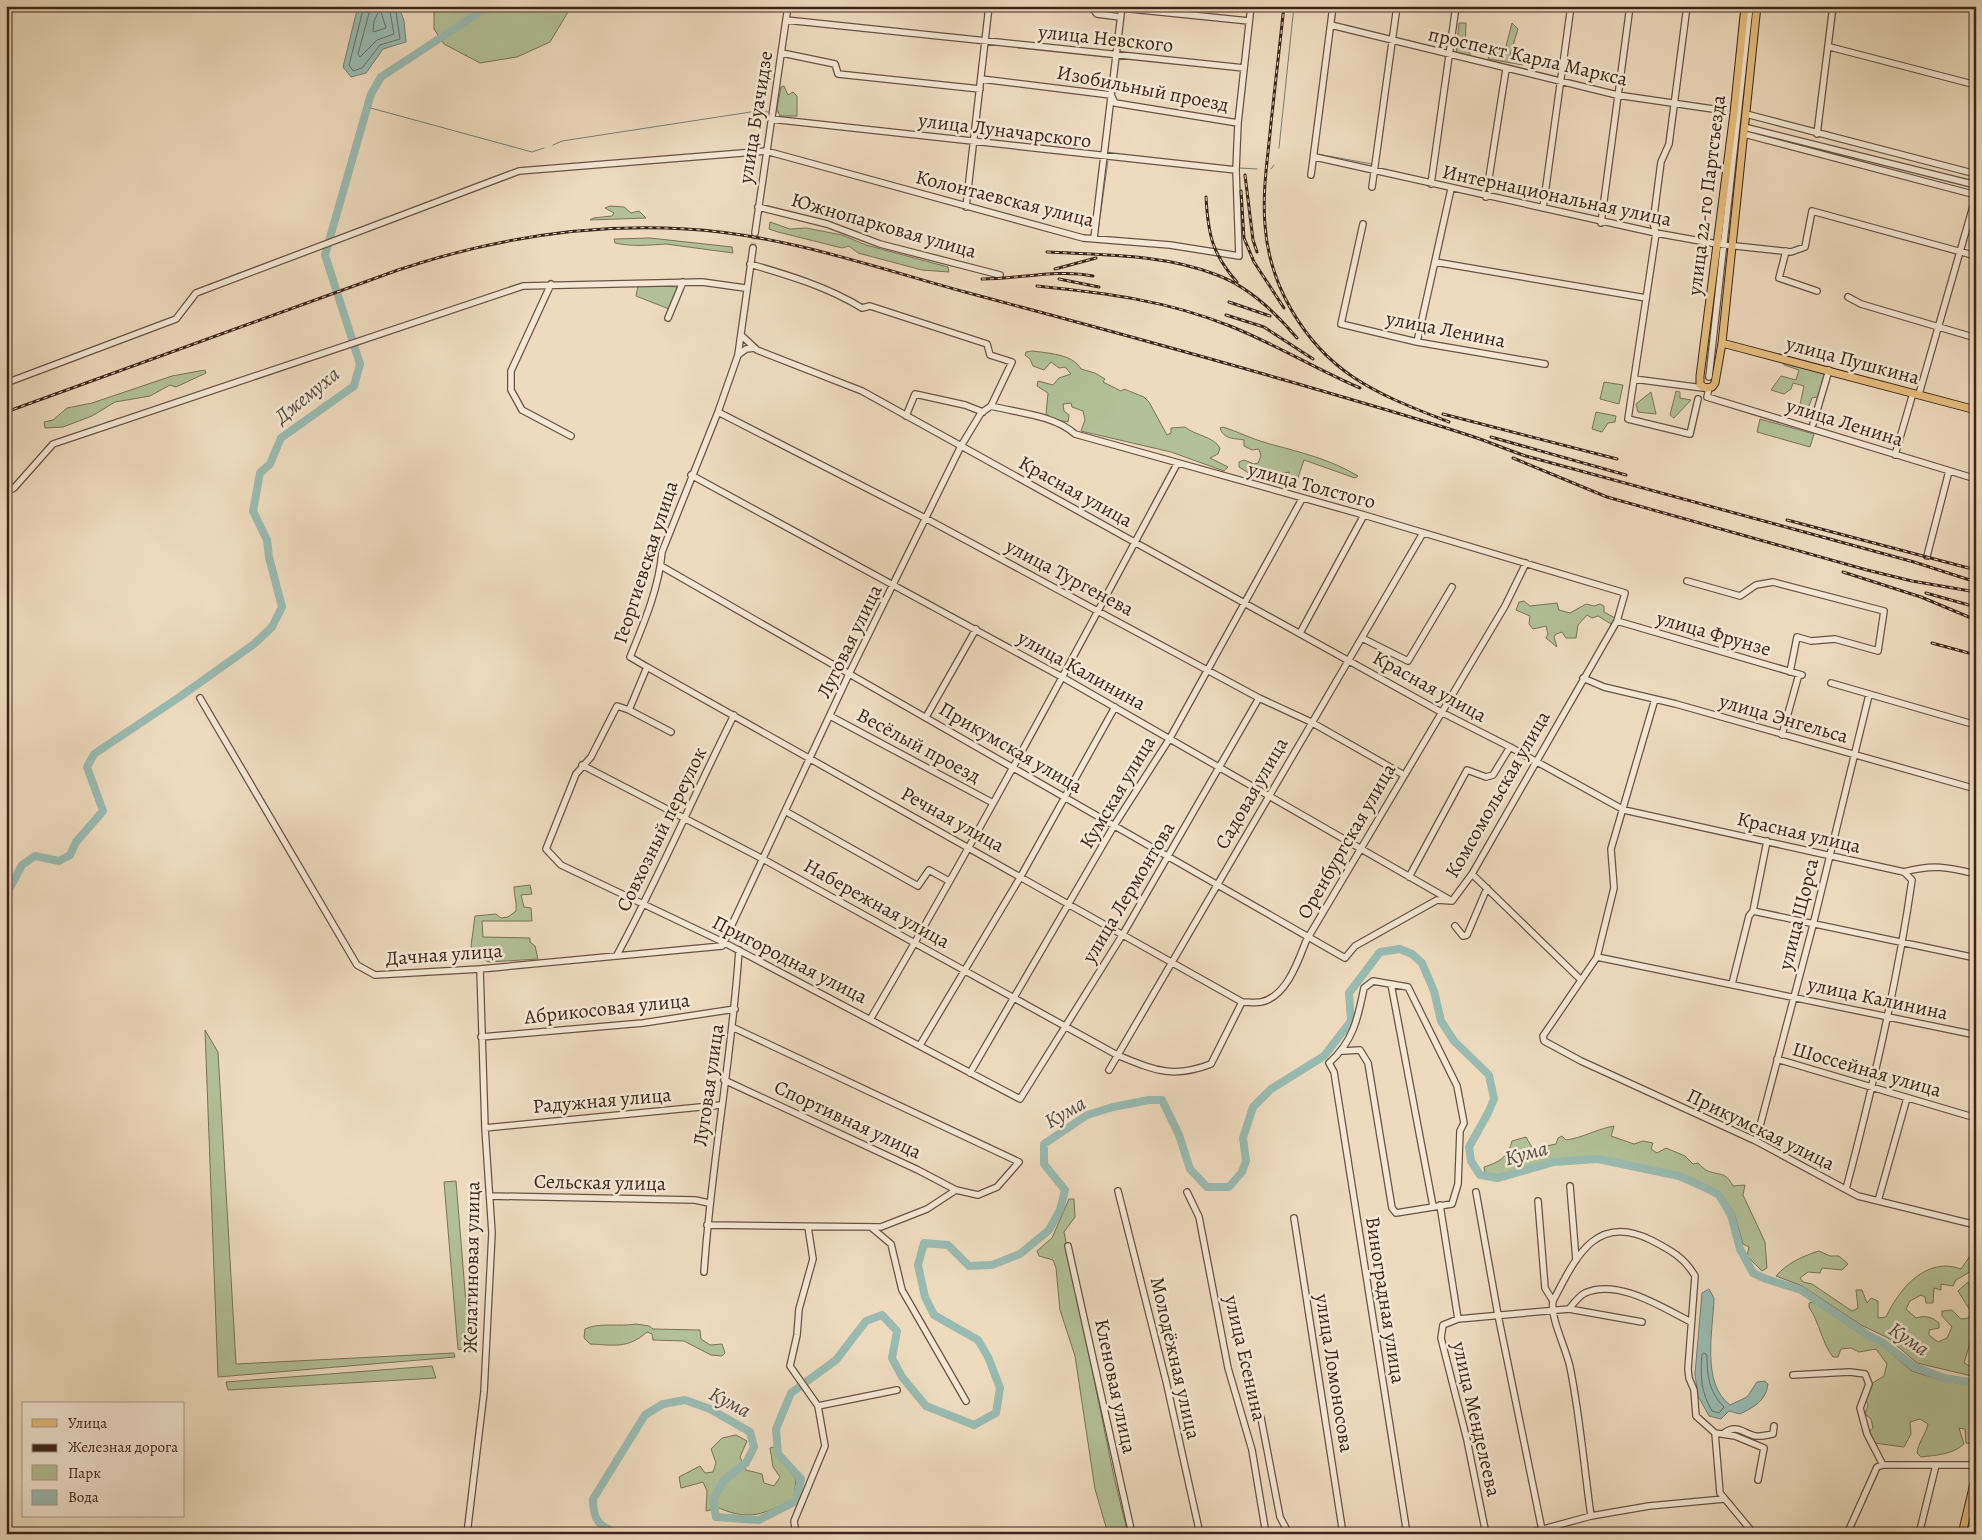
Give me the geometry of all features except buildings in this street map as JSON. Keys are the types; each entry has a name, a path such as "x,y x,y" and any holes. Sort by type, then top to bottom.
{"main road":[{"name":"улица 22-го Партсъезда","path":"1745,6 1724,245 1722,342 1715,383 1706,388 1700,382 1700,376 1724,245 1744,131 1757,6"},
{"name":"улица Пушкина","path":"1722,342 1976,410"},
{"path":"1962,1534 1976,1475"}],"street":[{"name":"улица Буачидзе","path":"755,233 788,6"},
{"path":"966,207 989,6"},
{"path":"1091,6 1097,14 1120,17"},
{"path":"1236,170 1238,123 1251,6"},
{"path":"1311,175 1315,157 1333,6"},
{"path":"1372,187 1376,171 1396,6"},
{"path":"1431,184 1456,6"},
{"path":"1544,208 1571,6"},
{"path":"1601,223 1630,6"},
{"path":"1687,6 1669,144 1661,162 1653,223 1656,233 1628,419 1690,434 1698,398"},
{"path":"1708,377 1750,6"},
{"path":"1817,134 1834,6"},
{"path":"1094,238 1105,157 1121,7 1249,20"},
{"name":"улица Невского","path":"786,20 1244,68"},
{"name":"проспект Карла Маркса","path":"1331,25 1450,56 1617,95 1720,110"},
{"path":"1830,47 1976,85"},
{"path":"782,53 834,64 838,74 980,89"},
{"path":"1486,197 1506,69"},
{"name":"Изобильный проезд","path":"981,79 1111,95 1115,103 1238,123"},
{"path":"1746,114 1976,174"},
{"name":"улица Луначарского","path":"771,119 1236,170"},
{"path":"1744,131 1976,196 1938,328 1895,455"},
{"path":"1744,131 1976,185"},
{"path":"6,383 176,319 196,293 519,171 766,151"},
{"name":"Колонтаевская улица","path":"766,151 1036,226 1094,238 1170,245 1239,256 1236,170"},
{"name":"Интернациональная улица","path":"1315,157 1486,197 1544,208 1601,223 1724,245 1786,251"},
{"path":"1417,342 1451,189"},
{"name":"Южнопарковая улица","path":"758,207 827,224 880,244 1000,275"},
{"path":"1817,291 1779,278 1786,251 1805,247 1812,211 1976,256"},
{"name":"улица Ленина","path":"1363,224 1341,324 1417,342 1545,364"},
{"name":"Георгиевская улица","path":"629,710 648,667 630,657 645,620 662,552 691,475 718,412 738,355 745,288 752,248"},
{"path":"1435,262 1646,298"},
{"name":"Луговая улица","path":"723,942 761,858 849,674 895,585 925,518 961,446 983,412 991,406 1012,362 990,356 987,344 870,306 862,308 847,299 791,276 750,264"},
{"path":"668,318 683,282"},
{"path":"6,492 14,488 54,444 514,288 551,284 702,282 745,288"},
{"path":"551,284 511,371 511,390 522,410 571,436"},
{"path":"1848,297 1861,304 1976,338"},
{"name":"Красная улица","path":"741,335 755,348 862,392 1441,712 1510,747 1624,810 1904,872 1932,866 1947,866 1976,874"},
{"path":"738,355 746,349 755,348"},
{"path":"1813,424 1829,370"},
{"path":"1634,379 1706,388"},
{"name":"улица Ленина","path":"1706,388 1707,397 1895,455 1973,478 1976,468"},
{"path":"906,416 915,394 965,405 983,412"},
{"name":"улица Толстого","path":"991,406 1032,415 1068,427 1075,434 1423,533 1625,593"},
{"name":"улица Тургенева","path":"718,412 925,518 1260,698 1311,722 1404,775"},
{"path":"872,1018 969,848 1100,611 1177,464"},
{"path":"1927,556 1949,471"},
{"name":"улица Калинина","path":"691,475 1062,677 1222,767 1452,901"},
{"name":"Кумская улица","path":"970,1073 1115,824 1170,738 1302,499"},
{"path":"1300,633 1364,516"},
{"name":"Садовая улица","path":"1109,1070 1216,884 1423,533"},
{"name":"Оренбургская улица","path":"1242,1002 1261,1002 1274,996 1285,985 1308,938 1505,606 1526,563"},
{"name":"Прикумская улица","path":"660,566 1014,766 1345,958"},
{"path":"1687,581 1740,596 1756,585 1773,582 1884,611 1878,651 1835,639 1811,641 1797,637 1790,672"},
{"path":"1362,638 1408,660 1452,587"},
{"name":"Комсомольская улица","path":"1345,958 1355,946 1437,900 1452,901 1472,874 1616,621 1625,593"},
{"name":"улица Фрунзе","path":"1616,621 1801,675 1782,735"},
{"path":"926,717 976,629"},
{"name":"Речная улица","path":"648,667 1242,1002"},
{"name":"улица Энгельса","path":"1583,678 1604,687 1655,699 1976,789"},
{"path":"1831,683 1976,725"},
{"name":"улица Щорса","path":"1756,1141 1813,925 1869,694"},
{"name":"Дачная улица","path":"200,698 357,965 375,974 480,969 722,946 723,942"},
{"name":"улица Лермонтова","path":"1020,1098 1123,934 1222,767 1260,698"},
{"path":"1472,874 1581,980 1597,957 1614,888 1611,849 1655,699"},
{"path":"582,765 591,757 617,706 629,710 671,732"},
{"path":"920,1045 1021,876 1115,707"},
{"name":"Совхозный переулок","path":"617,955 644,906 684,816 734,715"},
{"name":"Весёлый проезд","path":"830,716 993,803"},
{"path":"1409,877 1467,770 1486,777 1493,775 1510,747"},
{"name":"Набережная улица","path":"582,765 684,816 1117,1055 1155,1070 1172,1073 1191,1071 1211,1064 1242,1002"},
{"name":"Пригородная улица","path":"582,765 576,774 546,849 560,865 739,950 872,1018 970,1073 1020,1098"},
{"path":"785,811 918,886 928,870 949,881"},
{"path":"1732,984 1749,916 1753,911 1767,841"},
{"path":"1846,1190 1873,1089 1903,943 1912,880 1904,872"},
{"path":"1455,926 1463,936 1467,935 1487,888"},
{"path":"1753,911 1976,958"},
{"name":"Луговая улица","path":"704,1272 709,1203 735,1009 739,950"},
{"name":"улица Калинина","path":"1597,957 1976,1035"},
{"name":"Желатиновая улица","path":"467,1534 484,1392 492,1233 485,1128 480,969"},
{"name":"Прикумская улица","path":"1581,980 1543,1036 1544,1041 1550,1046 1756,1141 1858,1196 1976,1225"},
{"path":"1373,982 1391,984 1408,987 1457,1086 1464,1123 1460,1131 1458,1184 1452,1204 1440,1204 1396,1213 1392,1208 1368,1063 1360,1050 1343,1051 1358,1020 1364,988 1373,982"},
{"path":"1391,984 1433,1206"},
{"name":"Абрикосовая улица","path":"482,1037 643,1023 735,1009"},
{"path":"707,1225 881,1227 927,1209 956,1190 978,1195 997,1187 1019,1162 732,1027"},
{"name":"Виноградная улица","path":"1343,1051 1329,1063 1334,1072 1407,1534"},
{"name":"Шоссейная улица","path":"1777,1059 1976,1118"},
{"name":"Спортивная улица","path":"724,1080 918,1170 956,1190"},
{"path":"1878,1201 1907,1098"},
{"name":"Радужная улица","path":"485,1128 721,1105"},
{"path":"1570,1186 1576,1260"},
{"name":"Молодёжная улица","path":"1118,1191 1166,1381 1200,1534"},
{"name":"улица Есенина","path":"1187,1192 1198,1217 1228,1368 1252,1450 1266,1534"},
{"path":"1476,1192 1498,1315 1542,1530"},
{"name":"Сельская улица","path":"490,1196 694,1200 709,1203"},
{"path":"1538,1201 1546,1288 1553,1302"},
{"name":"улица Менделеева","path":"1440,1204 1458,1318 1443,1325 1441,1338 1467,1440 1486,1534"},
{"name":"улица Ломоносова","path":"1294,1218 1343,1534"},
{"path":"796,1534 794,1521 824,1446 818,1406 790,1366 798,1334 799,1308 813,1259 808,1227"},
{"path":"870,1228 891,1244 902,1290 966,1401"},
{"path":"1591,1516 1567,1351 1551,1310 1553,1302 1583,1249 1594,1239 1611,1231 1634,1233 1675,1252 1688,1265 1695,1276 1688,1369 1688,1378 1694,1390 1695,1412 1715,1433 1720,1493 1754,1534"},
{"name":"Кленовая улица","path":"1068,1246 1132,1534"},
{"path":"1569,1309 1585,1293 1605,1289 1618,1290 1645,1298 1691,1322"},
{"path":"1458,1318 1569,1309 1642,1322"},
{"path":"1793,1375 1850,1372 1864,1374 1869,1384 1860,1408 1867,1434 1883,1465"},
{"path":"818,1406 897,1390"},
{"name":"улица Есенина","path":"1261,1418 1280,1517 1289,1534"},
{"path":"1724,1433 1730,1429 1737,1429 1759,1436 1773,1434 1774,1426"},
{"path":"1715,1433 1724,1433 1764,1448 1758,1480"},
{"path":"1846,1534 1877,1467 1883,1465 1976,1465"},
{"path":"1919,1534 1936,1465"},
{"path":"1525,1534 1591,1516 1649,1506 1724,1499"}],"green space":[{"path":"417,6 567,6 568,12 550,42 517,57 480,63 444,44 434,29 434,12"},
{"path":"1459,23 1466,23 1465,50 1470,53 1470,56 1456,54"},
{"path":"1512,23 1518,29 1510,55 1522,59 1523,65 1488,59 1490,51 1498,53 1505,50"},
{"path":"784,86 788,95 793,92 797,96 797,116 780,116 777,109 781,87"},
{"path":"610,206 624,207 631,213 639,211 646,218 590,220 612,216 614,213 605,208"},
{"path":"770,222 790,229 806,228 842,235 866,245 948,267 949,272 922,270 858,253 849,246 842,248 778,232 769,229"},
{"path":"650,238 732,247 733,253 666,244 621,244 615,243 614,239"},
{"path":"638,286 677,287 669,309 636,296"},
{"path":"1032,351 1066,357 1081,369 1095,373 1105,379 1103,382 1121,391 1124,389 1144,397 1149,402 1167,435 1171,433 1171,428 1185,427 1209,438 1220,448 1218,454 1210,458 1228,467 1224,471 1171,452 1081,431 1085,420 1083,411 1072,407 1071,403 1063,404 1064,411 1069,415 1068,422 1053,419 1046,414 1048,393 1037,386 1038,381 1053,385 1059,378 1071,374 1065,367 1059,368 1051,362 1044,370 1033,366 1030,359 1025,355 1026,352"},
{"path":"1784,360 1828,371 1821,396 1812,398 1805,416 1798,414 1804,386 1793,383 1791,389 1784,394 1771,390 1781,376 1796,380 1799,370 1784,365"},
{"path":"205,370 206,373 176,387 170,385 150,396 115,402 92,416 63,427 45,428 44,422 53,420 67,408 92,403 172,376"},
{"path":"1604,382 1623,385 1619,404 1600,399"},
{"path":"1676,391 1680,392 1680,398 1691,400 1674,418 1670,415"},
{"path":"1651,392 1656,414 1638,412 1636,404"},
{"path":"1596,412 1616,416 1615,422 1608,423 1602,432 1592,429"},
{"path":"1760,419 1814,434 1810,447 1757,432"},
{"path":"1223,427 1264,442 1327,461 1358,476 1355,478 1304,460 1294,489 1290,487 1289,472 1280,474 1278,483 1255,477 1239,467 1239,462 1244,460 1254,464 1258,463 1261,456 1259,449 1252,450 1244,446 1244,440 1227,437 1220,428"},
{"path":"1524,601 1530,606 1557,603 1559,610 1570,613 1586,604 1594,606 1600,604 1604,606 1604,612 1615,618 1611,624 1598,616 1592,618 1587,615 1578,625 1576,638 1566,638 1562,632 1556,634 1554,637 1557,647 1546,638 1548,634 1546,626 1533,629 1529,624 1530,616 1516,610 1519,602"},
{"path":"530,885 532,894 521,895 524,907 531,908 532,921 482,921 483,937 530,938 530,942 535,946 538,959 489,962 473,954 471,946 475,916 496,914 501,918 508,917 516,911 514,887"},
{"path":"205,1030 218,1052 236,1364 454,1353 455,1357 218,1377"},
{"path":"1614,1126 1611,1136 1634,1144 1643,1141 1653,1143 1651,1149 1657,1153 1666,1148 1685,1156 1693,1164 1698,1163 1707,1170 1725,1176 1733,1186 1745,1185 1743,1195 1765,1242 1767,1268 1762,1271 1747,1256 1749,1247 1743,1244 1734,1213 1721,1193 1679,1174 1598,1157 1554,1159 1498,1176 1485,1173 1484,1167 1495,1163 1506,1155 1512,1141 1526,1137 1533,1149 1556,1144 1558,1138 1562,1136 1566,1140 1572,1139"},
{"path":"456,1181 470,1352 458,1349 444,1182"},
{"path":"1069,1199 1074,1199 1075,1217 1064,1232 1114,1477 1128,1534 1108,1534 1095,1489 1075,1356 1060,1310 1056,1268 1053,1260 1039,1256 1037,1251 1052,1238"},
{"path":"1819,1251 1830,1256 1839,1256 1848,1264 1842,1270 1822,1268 1820,1273 1808,1272 1800,1278 1803,1282 1812,1284 1852,1311 1858,1308 1856,1290 1862,1290 1867,1303 1871,1298 1878,1301 1878,1318 1886,1317 1906,1286 1925,1271 1936,1267 1948,1266 1961,1269 1970,1256 1974,1262 1973,1270 1956,1280 1953,1286 1941,1284 1941,1290 1934,1288 1933,1303 1926,1303 1925,1297 1921,1295 1910,1301 1906,1309 1916,1318 1928,1317 1939,1323 1939,1328 1929,1330 1929,1335 1938,1342 1947,1338 1952,1327 1942,1316 1942,1311 1952,1310 1961,1319 1969,1318 1970,1310 1958,1291 1968,1282 1972,1291 1975,1311 1964,1363 1976,1369 1976,1377 1917,1363 1888,1338 1861,1325 1802,1286 1776,1276 1796,1260"},
{"path":"1813,1302 1865,1337 1880,1344 1912,1371 1944,1381 1976,1386 1974,1444 1966,1443 1965,1429 1959,1428 1964,1444 1959,1448 1944,1454 1921,1457 1917,1453 1928,1424 1920,1419 1910,1422 1911,1434 1904,1447 1874,1443 1868,1432 1873,1428 1871,1419 1865,1414 1868,1405 1866,1400 1871,1384 1884,1376 1887,1364 1876,1349 1859,1352 1851,1348 1841,1349 1838,1357 1833,1357 1826,1346 1809,1307 1809,1303"},
{"path":"636,1324 649,1326 653,1329 700,1330 701,1339 710,1345 722,1344 725,1353 722,1356 711,1355 684,1341 653,1340 652,1334 647,1332 627,1344 620,1345 590,1344 584,1338 585,1329 591,1327"},
{"path":"432,1366 436,1378 228,1390 226,1382"},
{"path":"736,1435 747,1441 740,1457 746,1470 762,1474 764,1483 774,1486 780,1477 773,1467 770,1448 774,1447 779,1459 796,1479 794,1499 758,1514 740,1514 719,1508 706,1511 707,1491 703,1482 681,1488 679,1477 700,1466 705,1473 713,1472 716,1463 711,1449 722,1438"}],"water":[{"path":"363,6 399,6 404,21 406,42 383,49 366,73 351,77 343,67 357,10"},
{"path":"1709,1289 1714,1298 1711,1341 1712,1370 1715,1384 1721,1395 1730,1405 1747,1397 1757,1382 1765,1381 1768,1384 1765,1395 1754,1406 1740,1414 1729,1411 1721,1419 1709,1416 1698,1396 1695,1374 1702,1293"}],"waterway":[{"name":"Джемуха","path":"6,895 22,865 35,856 59,861 70,855 76,842 103,811 87,767 94,754 254,644 272,627 282,607 269,557 267,540 253,511 260,473 270,464 281,438 354,386 360,364 325,255 371,94 381,77 489,6"},
{"path":"1279,148 1294,6"},
{"path":"367,107 532,152 544,148"},
{"path":"553,145 562,141 757,111 768,112"},
{"path":"1317,154 1372,164"},
{"path":"1098,231 1108,161"},
{"path":"1271,169 1274,165"},
{"path":"1239,168 1257,169"},
{"name":"Кума","path":"620,1534 607,1529 599,1522 594,1513 593,1499 645,1415 663,1404 685,1400 710,1409 750,1432 754,1447 746,1463 724,1480 713,1499 716,1517 759,1520 796,1501 801,1479 778,1454 776,1429 791,1393 836,1360 866,1321 882,1315 897,1331 892,1358 902,1377 926,1406 974,1425 996,1413 1000,1388 988,1357 978,1340 934,1315 925,1297 918,1265 924,1243 948,1245 969,1266 992,1265 1020,1254 1049,1230 1060,1210 1065,1190 1044,1164 1044,1144 1087,1115 1113,1107 1149,1100 1162,1100 1179,1135 1190,1169 1207,1187 1229,1187 1242,1172 1246,1161 1243,1138 1253,1107 1271,1089 1324,1056 1351,1021 1349,993 1380,952 1400,949 1412,954 1422,963 1434,991 1441,1021 1454,1041 1489,1075 1494,1099 1469,1147 1471,1161 1480,1175 1498,1178 1554,1162 1598,1159 1679,1176 1719,1195 1731,1215 1740,1249 1753,1273 1801,1290 1868,1335 1882,1342 1913,1366 1944,1378 1976,1383"}],"tunnel":[{"path":"753,248 755,233"}],"railway":[{"path":"1284,6 1264,200 1268,247 1282,291 1292,311 1305,330 1319,348 1335,363 1376,391 1449,422"},
{"path":"1245,175 1253,240 1257,252"},
{"path":"1241,191 1244,238 1254,262 1284,308"},
{"path":"1206,197 1208,222 1213,243 1222,262 1237,282"},
{"path":"6,412 398,270 468,250 504,242 576,231 649,228 721,232 756,237 827,253 1117,333 1446,428 1526,456 1914,562 1976,582"},
{"path":"1047,252 1155,259 1197,268 1228,280 1250,293 1280,319 1297,338"},
{"path":"1055,269 1096,258"},
{"path":"982,279 1052,274 1093,276"},
{"path":"1059,279 1099,287"},
{"path":"1037,286 1135,299 1206,317 1247,333 1360,388"},
{"path":"1229,302 1270,316"},
{"path":"1226,315 1264,327 1313,359"},
{"path":"1443,414 1617,459"},
{"path":"1491,437 1626,475"},
{"path":"1513,458 1607,497 1867,570 1912,581 1976,592"},
{"path":"1787,520 1976,570"},
{"path":"1843,572 1921,597 1976,620"},
{"path":"1926,593 1976,607"},
{"path":"1932,643 1976,655"}]}
